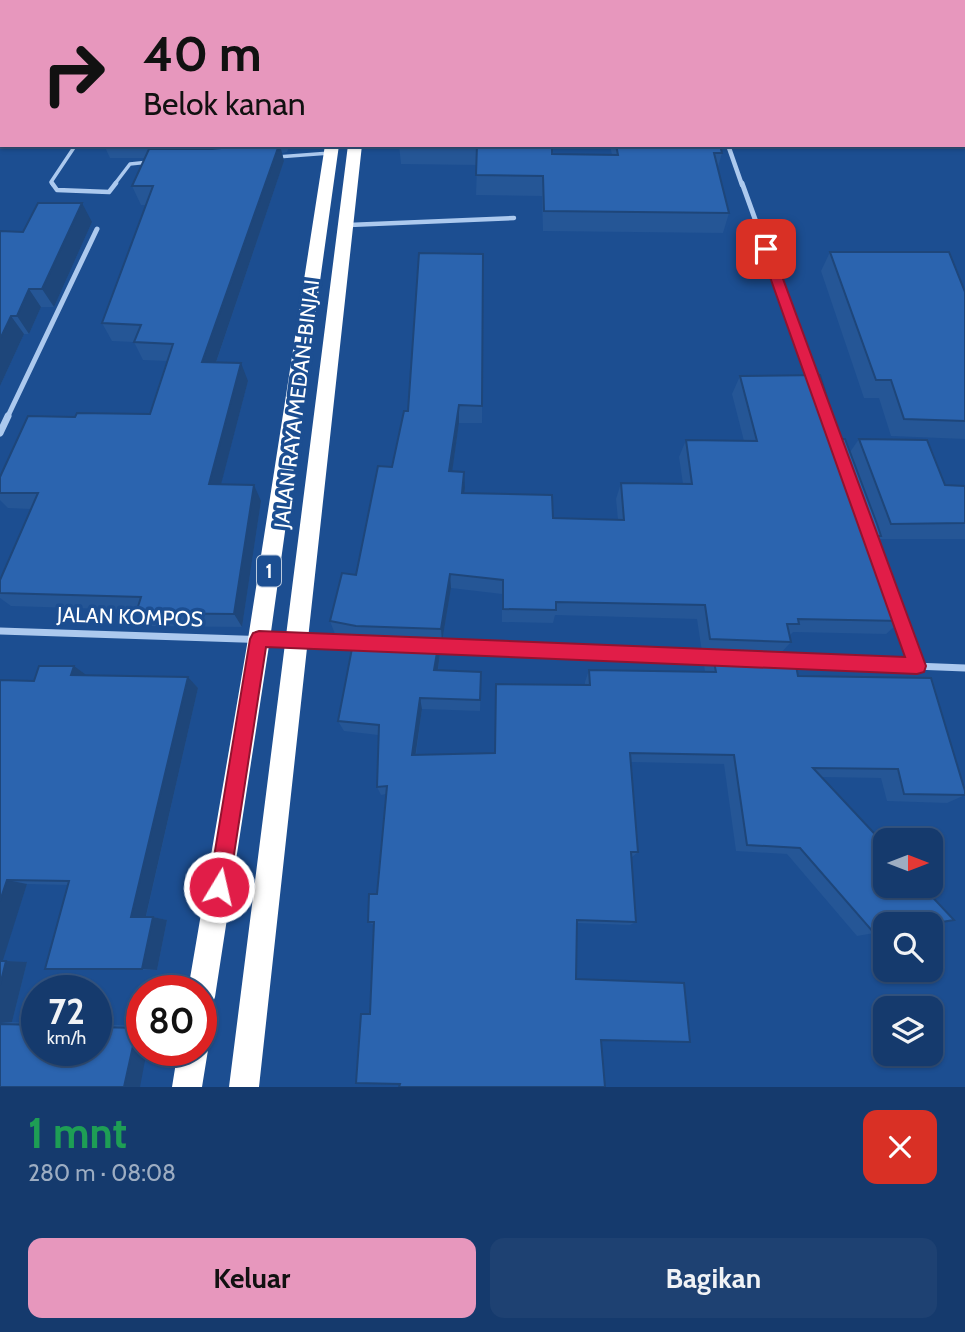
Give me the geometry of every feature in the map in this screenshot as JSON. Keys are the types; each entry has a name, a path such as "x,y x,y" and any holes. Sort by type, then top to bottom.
{"highway":[{"name":"JALAN RAYA MEDAN-BINJAI","path":"244,1087 355,147"},
{"name":"JALAN RAYA MEDAN-BINJAI","path":"204,975 259,639 331,149"},
{"path":"187,1087 190,1066"}],"street":[{"path":"729,147 818,393"},
{"path":"0,433 97,229"},
{"path":"894,601 917,666"},
{"name":"JALAN KOMPOS","path":"0,631 367,643"},
{"path":"422,646 724,658"},
{"path":"780,660 965,668"}],"lane":[{"path":"74,147 51,182 57,190 109,192 130,164 152,162"},
{"path":"265,158 331,149"},
{"path":"346,225 514,218"}],"building":[{"path":"278,147 202,362 241,363 209,484 254,485 234,614 136,613 141,597 0,593 0,580 38,493 0,493 0,477 28,416 75,417 77,413 150,414 173,344 134,342 141,325 102,323 153,186 132,186 149,149"},
{"path":"477,147 552,147 552,154 618,155 616,147 720,147 722,153 714,153 729,213 544,211 543,176 476,175"},
{"path":"38,203 82,203 42,289 29,289 17,316 11,316 0,339 0,231 23,232"},
{"path":"830,252 949,252 965,292 965,421 904,419 891,380 876,380"},
{"path":"419,253 483,254 482,406 459,405 449,471 464,472 462,493 552,495 553,518 624,520 621,483 692,484 686,440 757,441 740,376 820,375 840,439 845,439 881,536 876,536 901,621 798,619 799,624 787,624 791,642 710,639 705,605 556,602 556,610 503,609 503,580 450,574 441,629 356,626 330,621 342,573 356,575 378,466 392,467 404,411 408,411"},
{"path":"859,439 927,440 945,485 965,486 965,523 891,524"},
{"path":"354,638 439,641 434,670 481,672 480,700 420,698 412,755 495,753 496,684 590,685 589,670 716,672 712,652 794,655 798,676 931,678 965,795 904,794 898,769 813,768 873,832 873,898 933,898 954,920 943,922 943,912 873,912 873,932 800,848 747,845 734,755 630,753 638,852 631,852 636,922 577,920 576,979 684,983 690,1042 601,1040 605,1087 399,1087 400,1084 356,1083 361,1014 370,1014 374,922 368,922 369,894 377,894 387,786 377,787 379,725 338,721"},
{"path":"39,666 74,666 71,675 188,677 131,917 153,917 142,969 45,969 69,881 7,880 0,901 0,680 34,681"},
{"path":"0,961 6,961 0,985"},
{"path":"0,1024 21,1025 21,1066 112,1066 112,1027 126,1028 126,1066 129,1066 124,1087 0,1087"}],"route":[{"path":"219,887 259,639 917,666 766,249"}]}
